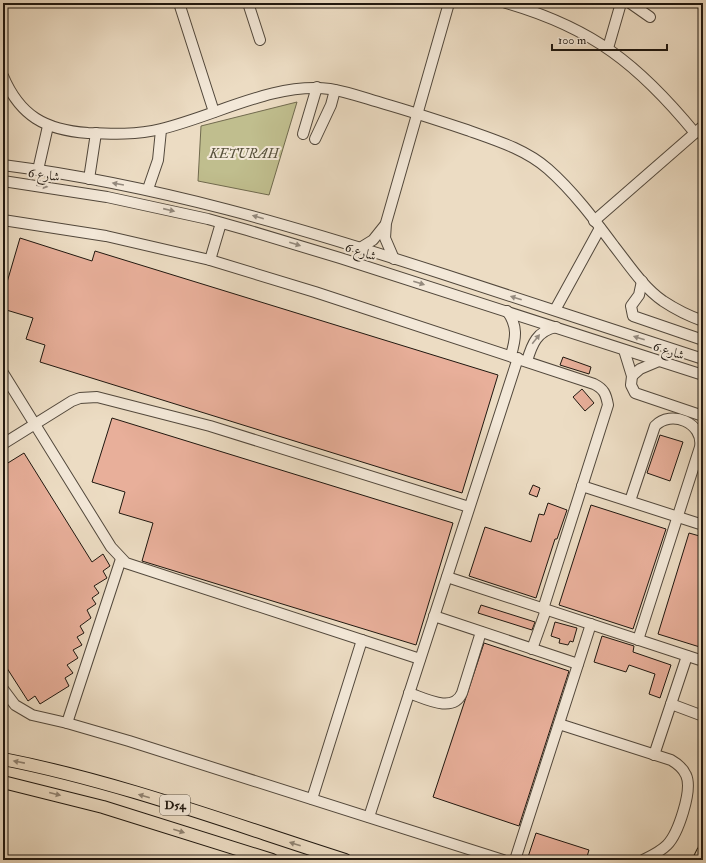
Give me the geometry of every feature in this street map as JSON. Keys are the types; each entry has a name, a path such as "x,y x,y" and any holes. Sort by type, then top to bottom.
{"main road":[{"name":"D54","path":"3,759 97,782 158,800 345,860"},
{"name":"D54","path":"3,782 103,807 272,860"},
{"path":"699,860 703,852"}],"street":[{"path":"179,3 214,112"},
{"path":"248,3 260,40"},
{"path":"394,259 385,238 386,223 448,3"},
{"path":"506,3 562,23 608,48 661,93 695,133"},
{"path":"608,48 620,3"},
{"path":"630,3 650,17"},
{"path":"3,76 10,92 20,106 33,117 48,126 64,131 96,134 138,134 161,130 288,89 317,87 335,90 418,113 495,140 531,156 561,182 597,224 642,281 654,293 678,310 703,321"},
{"path":"303,134 317,87"},
{"path":"315,139 331,105 335,90"},
{"path":"38,170 48,126"},
{"path":"555,310 597,224 703,126"},
{"path":"148,189 158,160 161,130"},
{"path":"89,178 96,134"},
{"name":"شارع 6","path":"3,165 89,178 148,189 257,216 555,310 703,359"},
{"name":"شارع 6","path":"3,181 107,197 221,222 296,244 703,375"},
{"path":"3,220 106,236 210,260 264,275 518,358 594,384 602,389 607,396 608,405 532,649"},
{"path":"210,260 221,222"},
{"path":"360,248 372,240 386,223"},
{"path":"642,281 639,295 630,306 633,316 703,340"},
{"path":"639,295 654,293"},
{"path":"369,817 518,358 516,332 511,317 507,311"},
{"path":"518,358 544,332 556,327"},
{"path":"676,350 678,332"},
{"path":"624,350 632,376 631,385 635,393 703,416"},
{"path":"632,376 640,369 659,361"},
{"path":"3,373 111,547 121,559 138,568 420,659"},
{"path":"3,444 80,398 106,398 210,426 469,507"},
{"path":"630,501 653,431 659,422 670,418 675,419 689,423 698,430 701,441 699,464 678,517 638,640"},
{"path":"582,486 703,525"},
{"path":"67,723 121,559"},
{"path":"447,577 703,661"},
{"path":"434,616 578,664"},
{"path":"515,860 592,624"},
{"path":"409,693 446,704 457,700 462,693 481,632"},
{"path":"312,799 362,640"},
{"path":"654,755 687,656"},
{"path":"3,689 9,698 23,711 32,715 67,723 503,860"},
{"path":"671,704 703,716"},
{"path":"559,724 671,760 683,769 686,775 688,790 677,828 671,840 662,850 643,860"}],"green space":[{"name":"KETURAH","path":"297,102 269,195 198,181 201,126"}],"building":[{"path":"20,238 92,261 95,251 498,375 462,493 40,362 45,345 26,339 33,318 3,309 3,296"},
{"path":"563,357 591,367 589,374 560,365"},
{"path":"582,389 594,403 585,411 573,397"},
{"path":"112,418 453,523 416,645 142,561 153,523 119,513 125,492 92,482"},
{"path":"660,435 683,442 670,481 647,473"},
{"path":"24,453 92,562 103,554 110,566 103,571 107,578 94,586 99,593 92,598 96,604 87,610 91,618 80,626 84,633 77,637 82,645 73,650 78,658 67,665 73,673 65,678 69,686 40,704 35,696 28,701 3,662 3,466"},
{"path":"533,485 540,488 537,497 529,494"},
{"path":"548,503 567,510 557,539 555,539 536,598 469,576 485,527 531,542 539,514 544,515"},
{"path":"591,505 666,529 633,629 559,605"},
{"path":"689,533 703,537 703,648 658,634"},
{"path":"481,605 535,622 532,630 478,613"},
{"path":"555,622 577,628 573,642 570,641 568,645 559,643 560,639 551,636"},
{"path":"602,636 634,646 633,652 671,665 660,698 649,694 655,674 629,665 626,672 594,662"},
{"path":"484,643 569,671 519,826 433,797"},
{"path":"536,833 589,850 586,860 527,860"}]}
